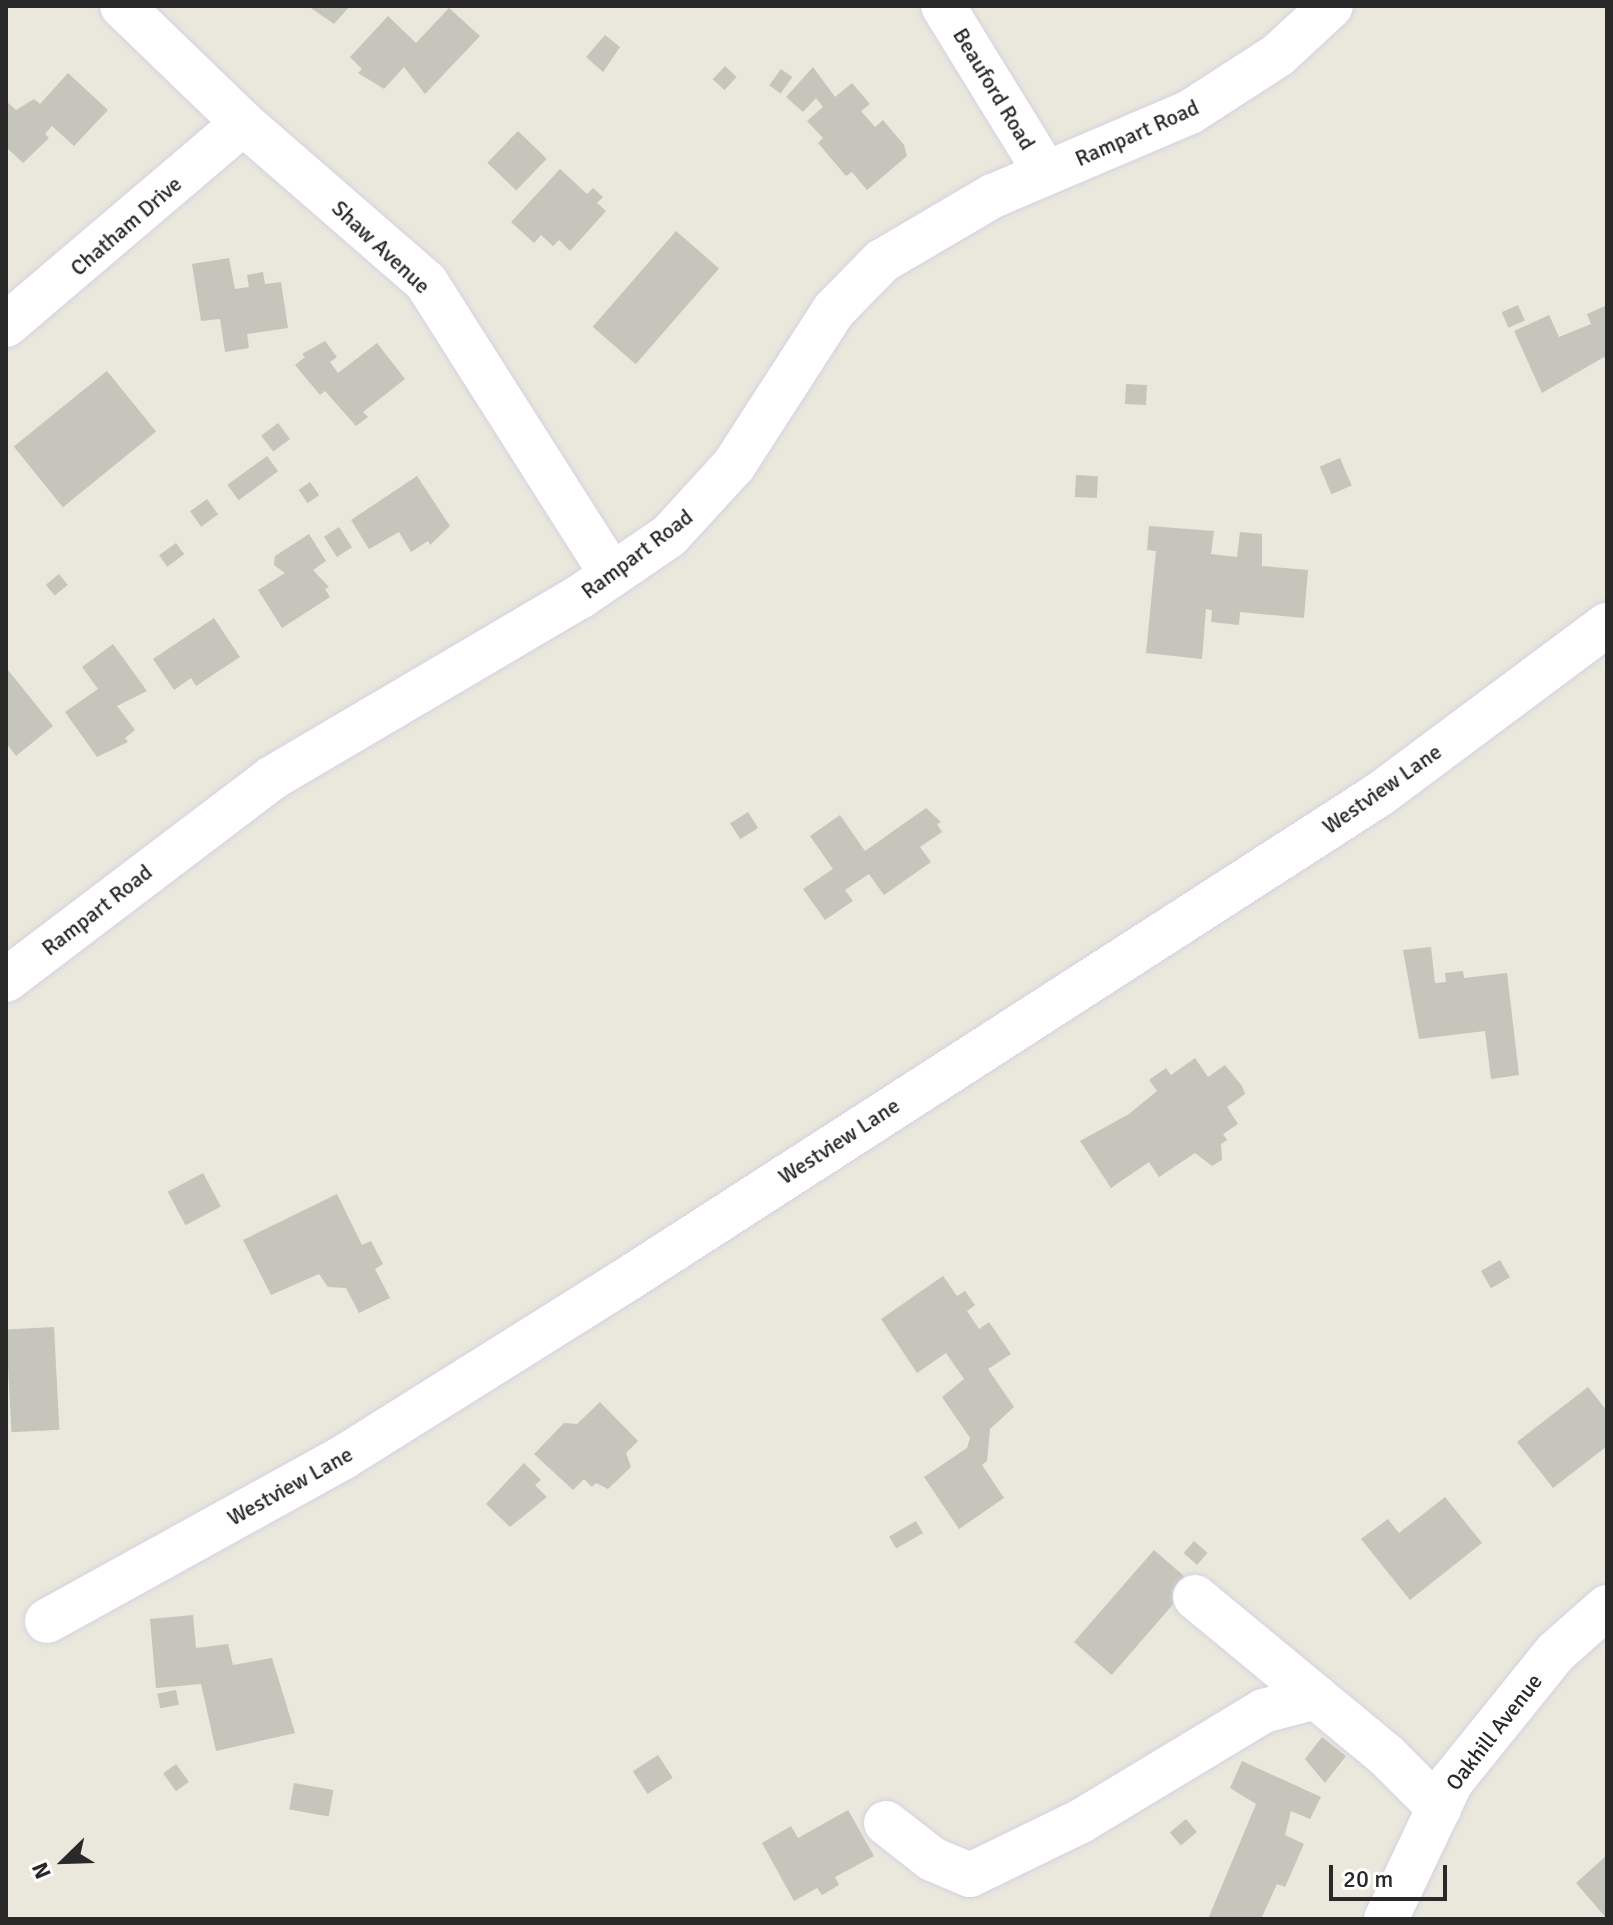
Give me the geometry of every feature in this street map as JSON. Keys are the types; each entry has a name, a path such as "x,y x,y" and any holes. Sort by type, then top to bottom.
{"street":[{"name":"Shaw Avenue","path":"122,6 243,123 426,282 612,575"},
{"name":"Beauford Road","path":"943,6 1045,172"},
{"name":"Rampart Road","path":"6,980 272,778 612,575 669,536 704,503 808,347 859,282 951,217 1045,172 1190,112 1278,55 1331,6"},
{"name":"Chatham Drive","path":"6,325 243,123"},
{"name":"Westview Lane","path":"47,1621 344,1457 623,1282 1380,794 1607,625"},
{"path":"1195,1597 1387,1756 1439,1808"},
{"name":"Oakhill Avenue","path":"1386,1919 1451,1782 1556,1652 1607,1607"},
{"path":"886,1823 932,1859 970,1875 1081,1821 1263,1711 1316,1697"}],"building":[{"path":"308,6 350,6 334,24"},
{"path":"449,8 480,36 425,94 404,67 384,89 358,73 362,69 350,57 388,16 416,43"},
{"path":"605,35 620,47 603,72 586,57"},
{"path":"725,66 737,77 724,90 713,79"},
{"path":"813,67 835,97 852,83 870,104 861,111 875,127 883,120 904,145 907,156 867,190 852,172 846,176 818,143 823,138 807,121 823,107 816,98 803,112 786,97"},
{"path":"781,69 792,77 781,93 769,85"},
{"path":"68,73 108,110 74,146 52,126 45,134 49,138 23,163 6,147 6,101 16,110 34,99 40,104"},
{"path":"518,131 547,159 516,190 487,163"},
{"path":"560,169 587,194 593,188 603,197 597,203 606,211 570,251 559,240 553,246 541,235 534,243 511,222"},
{"path":"676,231 719,268 636,364 593,327"},
{"path":"229,258 235,289 249,287 247,275 263,272 265,284 281,282 288,328 247,334 249,348 225,352 220,319 201,321 192,264"},
{"path":"1518,305 1525,321 1508,328 1502,312"},
{"path":"1607,305 1607,363 1604,357 1542,393 1514,331 1549,315 1559,337 1591,324 1587,314"},
{"path":"325,341 337,357 330,362 338,373 377,343 405,379 363,412 368,417 356,426 325,391 320,395 295,365 305,357 302,354"},
{"path":"107,371 156,432 63,507 14,447"},
{"path":"1126,384 1147,385 1146,405 1125,404"},
{"path":"278,423 290,439 273,452 261,436"},
{"path":"267,456 278,471 239,500 227,485"},
{"path":"1340,458 1352,486 1331,494 1320,467"},
{"path":"1076,475 1098,476 1097,498 1075,497"},
{"path":"417,476 450,526 430,545 428,541 411,552 399,532 369,549 351,520"},
{"path":"310,482 319,495 308,503 299,490"},
{"path":"207,499 218,514 201,527 190,511"},
{"path":"1149,526 1214,531 1211,554 1237,557 1240,532 1262,534 1262,566 1308,570 1304,618 1240,612 1239,625 1211,622 1212,610 1206,609 1202,659 1146,653 1156,551 1147,550"},
{"path":"339,527 352,547 337,557 324,537"},
{"path":"309,534 326,561 313,570 329,587 325,589 330,597 282,628 258,590 285,573 274,565 275,556"},
{"path":"176,543 184,554 167,567 159,555"},
{"path":"59,574 68,585 55,596 46,585"},
{"path":"214,618 240,657 196,686 191,678 174,690 153,659"},
{"path":"113,644 147,691 117,706 135,730 125,738 128,742 97,757 65,712 98,689 82,667"},
{"path":"8,670 53,726 16,756 6,743"},
{"path":"926,808 941,822 937,824 942,832 920,847 931,862 884,895 869,874 845,890 853,901 825,920 803,889 833,869 810,836 840,815 865,851"},
{"path":"748,812 758,828 740,839 730,823"},
{"path":"1431,947 1435,983 1446,982 1445,973 1463,971 1464,978 1507,973 1519,1075 1491,1079 1485,1031 1419,1039 1403,950"},
{"path":"1195,1058 1208,1077 1225,1065 1245,1094 1227,1107 1238,1124 1223,1134 1227,1140 1221,1144 1222,1160 1212,1166 1195,1153 1159,1177 1149,1162 1111,1188 1080,1141 1129,1114 1157,1091 1149,1080 1166,1068 1171,1075"},
{"path":"203,1173 221,1207 186,1225 168,1192"},
{"path":"337,1194 362,1245 371,1241 383,1264 375,1269 390,1298 359,1313 346,1288 328,1287 319,1274 271,1295 243,1240"},
{"path":"1500,1260 1510,1277 1491,1288 1481,1271"},
{"path":"943,1276 957,1296 965,1291 975,1305 967,1311 979,1329 989,1322 1011,1354 988,1369 1014,1407 990,1429 987,1461 982,1465 1004,1498 959,1529 924,1477 967,1448 970,1438 942,1397 964,1379 946,1353 917,1373 881,1319"},
{"path":"54,1327 59,1430 11,1432 6,1330"},
{"path":"1588,1387 1607,1411 1607,1446 1553,1488 1517,1442"},
{"path":"600,1402 638,1441 626,1453 631,1467 608,1489 596,1483 592,1487 584,1479 573,1490 534,1454 564,1423 577,1424"},
{"path":"524,1463 541,1480 535,1485 547,1497 510,1527 486,1504"},
{"path":"1445,1497 1482,1543 1410,1600 1361,1539 1388,1519 1399,1533"},
{"path":"916,1521 923,1533 896,1549 889,1536"},
{"path":"1194,1541 1208,1553 1197,1565 1184,1553"},
{"path":"1154,1550 1192,1583 1112,1675 1074,1642"},
{"path":"193,1615 196,1648 228,1644 233,1665 272,1658 295,1733 216,1751 201,1684 156,1688 150,1619"},
{"path":"176,1690 179,1705 160,1708 157,1694"},
{"path":"1322,1737 1346,1756 1325,1783 1305,1759"},
{"path":"658,1755 673,1778 648,1794 633,1771"},
{"path":"1242,1761 1321,1797 1310,1819 1291,1811 1285,1835 1304,1844 1285,1887 1277,1884 1261,1919 1208,1919 1256,1804 1230,1788"},
{"path":"176,1764 189,1782 176,1791 163,1773"},
{"path":"294,1783 333,1790 329,1817 289,1810"},
{"path":"848,1810 874,1856 835,1877 839,1885 822,1895 817,1888 794,1901 762,1843 791,1826 798,1838"},
{"path":"1186,1819 1197,1832 1181,1846 1170,1832"},
{"path":"1607,1855 1607,1919 1576,1883"}]}
